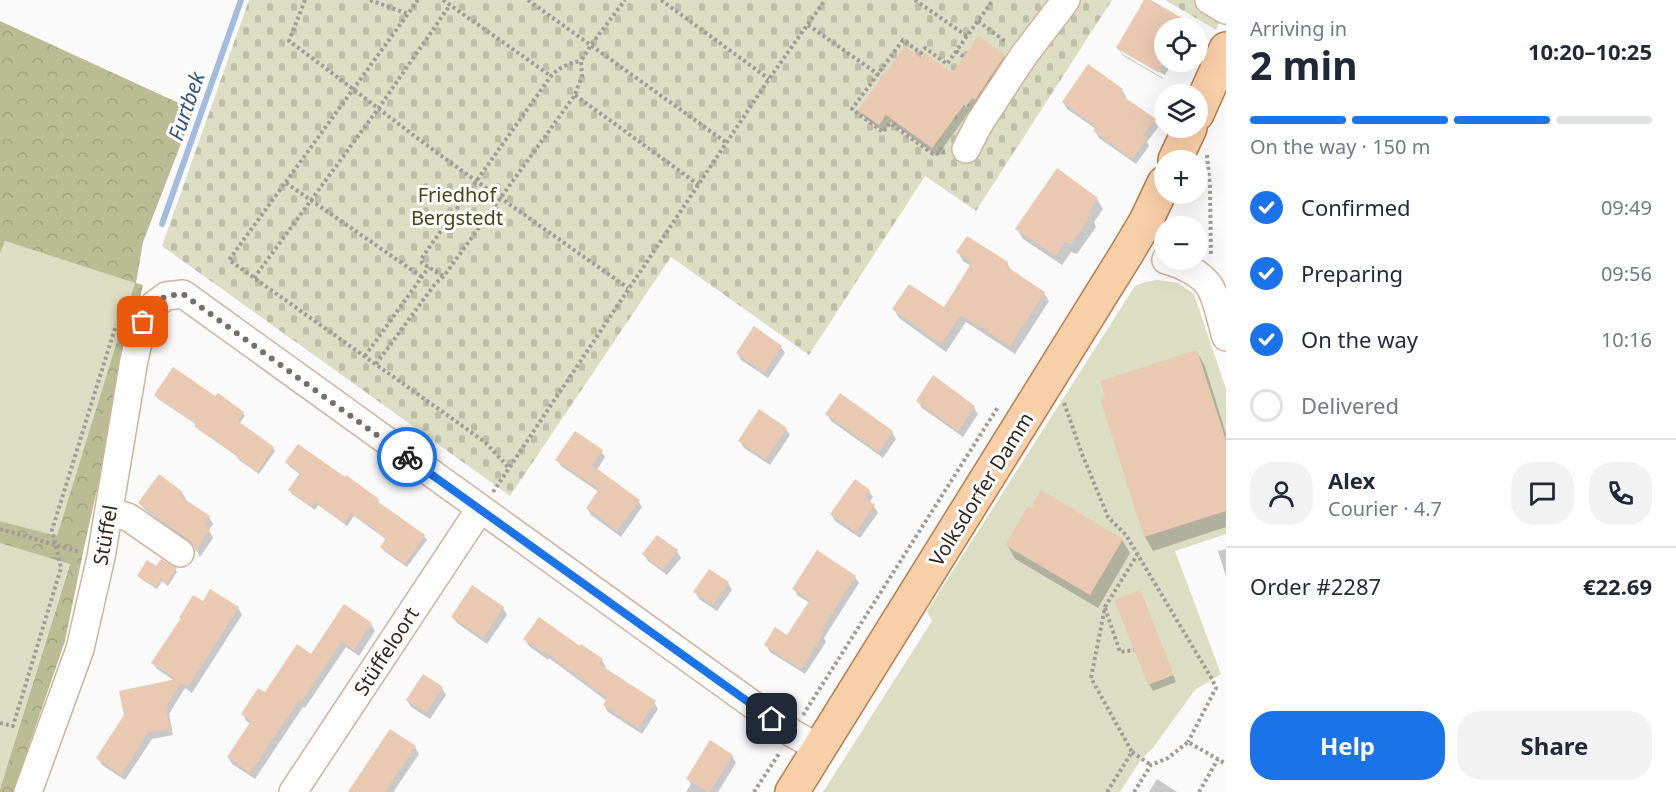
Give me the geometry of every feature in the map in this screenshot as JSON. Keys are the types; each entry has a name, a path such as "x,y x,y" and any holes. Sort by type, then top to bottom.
{"main road":[{"path":"1208,89 1226,49"},
{"path":"1186,150 1199,139"},
{"name":"Volksdorfer Damm","path":"792,792 1127,253 1154,204"}],"street":[{"path":"966,149 980,122 1024,55 1065,0"},
{"path":"1209,0 1226,10"},
{"path":"1127,253 1154,257"},
{"path":"1189,270 1209,286 1226,337"},
{"name":"Stüffel","path":"28,792 80,649 101,557 143,322 154,304 166,296 183,294 480,509"},
{"path":"480,509 792,733 820,749"},
{"name":"Stüffeloort","path":"293,792 480,509"},
{"path":"109,512 128,517 180,553"}],"path":[{"path":"305,0 289,41 476,181 628,288"},
{"path":"370,0 408,14"},
{"path":"417,0 229,260 485,442 508,467"},
{"path":"443,0 551,76"},
{"path":"528,0 727,143"},
{"path":"376,364 435,284 444,276 575,95 582,76 581,61 625,0"},
{"path":"661,0 769,79"},
{"path":"480,509 769,79 825,0"},
{"path":"915,0 967,36"},
{"path":"966,149 933,154 890,123 883,132 852,109 880,75 903,40 921,53 925,48 946,65 993,0"},
{"path":"254,278 378,109 450,5"},
{"path":"978,21 1024,55"},
{"path":"808,25 880,75"},
{"path":"956,51 964,57"},
{"path":"444,276 423,263 422,259 551,76 568,63 581,61"},
{"path":"575,95 699,185"},
{"path":"1199,139 1210,187 1209,286"},
{"path":"286,183 422,278"},
{"path":"365,356 429,267"},
{"path":"0,723 13,726 61,568 52,530 119,315"},
{"path":"1052,374 1108,518 1126,535 1216,688 1188,742 1168,758 1151,765 1134,792"},
{"path":"0,529 101,557"},
{"path":"1137,555 1105,607 1091,678 1132,752 1151,765"},
{"path":"1105,607 1120,652 1134,650"},
{"path":"1188,742 1226,764"},
{"path":"1107,792 1132,752"},
{"path":"1198,792 1218,759"}],"green space":[{"name":"Friedhof Bergstedt","path":"249,0 1112,0 976,211 925,176 809,355 671,257 510,496 162,246"},
{"path":"1165,0 1226,0 1226,6 1216,30 1208,25 1208,18 1196,18"},
{"path":"0,21 194,110 143,242 136,283 143,285 65,641 13,792 0,792 0,789 70,564 0,543 0,521 57,536 135,283 5,241 0,254"},
{"path":"5,241 136,283 57,537 0,521 0,255"},
{"path":"1157,280 1178,283 1194,294 1226,389 1226,534 1175,551 1221,674 1195,690 1153,748 1142,758 1120,792 823,792 932,621 927,611 1135,286"},
{"path":"0,543 70,563 0,789"}],"building":[{"path":"1144,0 1151,0 1182,18 1154,18 1154,70 1116,48"},
{"path":"979,36 1005,55 975,100 972,98 966,107 964,105 932,148 886,115 879,125 858,110 905,46 921,58 925,53 952,73"},
{"path":"1088,64 1123,89 1120,94 1154,118 1154,121 1143,135 1147,138 1132,159 1093,131 1096,127 1062,102"},
{"path":"1057,168 1098,198 1089,211 1091,215 1071,244 1065,242 1056,256 1015,229"},
{"path":"967,236 1008,262 1006,266 1045,292 1010,346 961,315 941,344 892,309 909,284 944,307 972,262 956,252"},
{"path":"754,326 782,346 764,373 736,353"},
{"path":"1197,350 1226,441 1226,511 1144,537 1100,399 1105,397 1100,381"},
{"path":"173,367 215,396 218,393 244,412 238,421 274,447 257,472 194,426 196,424 154,395"},
{"path":"933,375 975,406 958,431 916,401"},
{"path":"840,393 893,431 879,452 825,414"},
{"path":"759,409 787,428 766,459 738,441"},
{"path":"575,431 603,450 592,465 640,500 617,531 586,508 599,489 555,460"},
{"path":"298,444 345,477 346,475 379,499 377,501 425,535 405,564 380,547 386,538 351,513 344,523 315,502 312,507 288,490 300,473 285,462"},
{"path":"159,474 183,492 180,496 210,516 204,525 210,530 195,552 189,540 138,503"},
{"path":"855,479 870,490 864,497 875,505 856,532 830,514"},
{"path":"1041,490 1123,539 1090,595 1005,545 1028,506 1031,508"},
{"path":"657,535 678,550 663,570 642,554"},
{"path":"817,550 856,576 820,632 823,634 801,669 764,645 775,627 787,635 810,600 792,589"},
{"path":"161,559 177,568 166,584 160,580 155,587 137,576 147,560 156,566"},
{"path":"709,569 729,582 713,605 693,592"},
{"path":"472,585 504,607 483,638 451,617"},
{"path":"210,589 239,607 188,687 181,683 166,707 170,729 148,732 121,775 96,758 124,715 119,691 176,679 151,663 181,618 179,618 193,595 203,601"},
{"path":"1140,590 1174,675 1148,685 1114,600"},
{"path":"344,604 372,623 354,650 342,641 250,773 227,757 251,721 241,714 258,688 265,692 297,644 311,654"},
{"path":"539,617 603,659 599,664 656,701 638,728 603,705 607,698 545,652 544,654 523,639"},
{"path":"423,674 443,687 426,713 406,700"},
{"path":"390,729 416,746 385,792 348,792"},
{"path":"710,740 733,755 708,792 686,779"}],"waterway":[{"name":"Furtbek","path":"162,224 241,0"}],"way so far":[{"path":"143,322 154,304 166,296 183,294 407,457"}],"route":[{"path":"407,457 772,719"}]}
